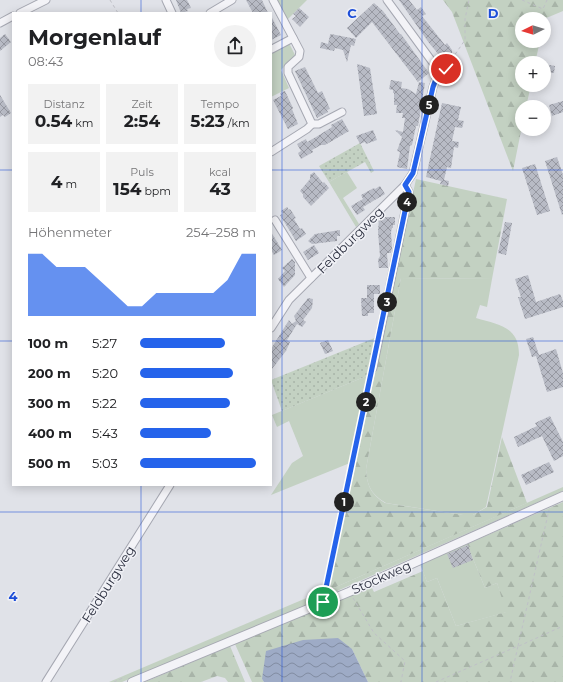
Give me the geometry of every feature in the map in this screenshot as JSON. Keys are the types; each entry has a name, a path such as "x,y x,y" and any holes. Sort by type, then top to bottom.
{"street":[{"path":"22,12 46,0"},
{"path":"166,0 172,12"},
{"path":"212,12 232,0"},
{"path":"273,0 300,51 299,56 288,68 288,73 312,124"},
{"path":"387,0 439,71"},
{"path":"0,23 12,17"},
{"path":"272,50 293,38"},
{"name":"Feldburgweg","path":"272,326 289,300 405,185 413,173 433,87 439,71"},
{"path":"312,124 319,124 342,112"},
{"path":"272,151 308,129 312,124"},
{"name":"Feldburgweg","path":"373,368 409,192 405,185"},
{"name":"Feldburgweg","path":"275,220 311,278"},
{"name":"Feldburgweg","path":"46,682 169,486"},
{"name":"Stockweg","path":"132,682 349,592 563,496"}],"path":[{"path":"110,0 117,12"},
{"path":"439,71 446,69 465,40 465,19 469,0"},
{"path":"522,0 543,9 547,0"},
{"path":"323,602 373,368"},
{"path":"510,682 549,513 550,502"},
{"path":"349,592 374,633 405,661 401,682"},
{"path":"436,682 563,626"}],"green space":[{"path":"277,0 307,0 287,20"},
{"path":"443,0 563,0 563,11 551,16 551,12 515,12 515,48 538,48 537,56 515,56 515,92 529,92 528,100 515,100 515,136 520,136 513,171 452,12"},
{"path":"289,43 295,55 281,70 289,88 272,96 272,52"},
{"path":"360,143 374,171 371,173 365,162 329,182 319,166"},
{"path":"347,172 357,188 343,198 359,224 356,227 329,182"},
{"path":"416,179 507,199 492,279 401,278 366,469 367,480 373,493 385,503 463,515 473,515 487,507 502,437 527,503 329,590"},
{"path":"401,278 492,279 487,307 480,305 476,318 506,328 516,338 519,355 486,507 473,515 463,515 386,503 373,493 367,480 366,469"},
{"path":"377,337 369,375 282,411 272,380"},
{"path":"369,375 350,463 271,495 292,463 303,456 289,421 277,427 272,415"},
{"path":"563,487 563,491 328,595 329,590"},
{"path":"563,502 563,682 368,682 352,649 262,679 264,682 252,682 235,644 371,586 374,592 423,571 427,582 437,578 456,626 506,612 497,583 485,588 467,544"},
{"path":"467,544 485,588 497,583 507,612 456,626 437,578 427,582 420,564"},
{"path":"323,591 321,599 122,682 109,682"},
{"path":"230,646 245,682 228,682 225,678 217,676 201,682 145,682"}],"water":[{"path":"338,638 352,649 368,682 264,682 262,679 266,651 303,640"}],"building":[{"path":"176,0 187,0 191,8 187,9 188,11 181,12"},
{"path":"246,0 262,0 268,12 252,12"},
{"path":"399,0 409,0 417,10 421,7 426,14 422,16 445,45 447,43 452,50 452,53 444,59 440,56"},
{"path":"374,3 383,11 429,73 418,82 372,22 356,38 347,28"},
{"path":"299,8 309,17 300,27 292,19 296,16 293,14"},
{"path":"272,18 281,35 272,40"},
{"path":"5,34 11,42 0,51 0,38"},
{"path":"331,34 356,39 354,46 351,45 347,62 343,50 335,48 334,51 320,48 321,42 328,44"},
{"path":"357,64 370,68 377,114 364,116"},
{"path":"551,65 555,66 554,73 551,72"},
{"path":"305,67 318,93 322,91 330,109 327,110 328,112 317,118 295,71"},
{"path":"391,80 402,82 401,88 408,89 416,94 419,82 425,83 418,126 416,126 412,145 410,146 407,169 397,167 400,152 397,151 402,137 395,130 403,132 405,118 402,118 403,113 396,113 397,105 394,105 394,93 393,90 389,89"},
{"path":"285,91 293,108 292,109 298,124 288,129 273,100 281,96 280,93"},
{"path":"0,95 11,113 5,117 3,115 0,117"},
{"path":"563,101 563,112 552,116 551,104"},
{"path":"442,103 461,107 458,120 464,121 462,128 455,127 452,141 459,142 458,148 454,147 451,168 447,167 444,180 449,181 448,186 440,184 441,181 426,177"},
{"path":"342,119 349,131 325,145 321,145 312,150 313,152 301,159 298,153 301,151 297,144 306,139 307,142 316,137 332,127 331,125"},
{"path":"373,130 377,140 366,144 365,142 360,144 356,136"},
{"path":"557,157 563,175 562,215 545,161"},
{"path":"535,164 550,211 537,215 522,168"},
{"path":"314,172 329,188 311,206 300,191 310,179 310,175"},
{"path":"380,186 385,194 363,207 365,210 357,215 351,206 363,199 361,195"},
{"path":"287,207 296,218 294,219 300,229 302,228 306,234 296,241 280,215 283,214 281,211"},
{"path":"379,217 395,217 395,225 393,225 391,232 391,253 387,253 388,268 379,268"},
{"path":"505,222 512,223 506,255 498,253"},
{"path":"340,230 340,236 337,236 337,241 312,244 308,241 315,234"},
{"path":"272,234 282,250 274,255 272,252"},
{"path":"314,245 319,253 308,260 303,252"},
{"path":"292,259 295,262 295,275 284,287 278,279 285,271 282,268"},
{"path":"528,275 536,302 560,294 563,301 563,307 525,319 518,297 521,297 515,279"},
{"path":"367,285 380,285 380,294 374,294 374,313 368,313 368,316 362,316 361,298 367,298"},
{"path":"308,298 313,299 312,308 303,320 306,322 302,327 297,324 287,340 290,342 286,351 272,369 272,347 289,320 292,324 296,321 294,316"},
{"path":"533,337 539,355 556,349 563,373 563,387 547,392 536,356 532,357 526,339"},
{"path":"328,340 333,351 325,354 320,343"},
{"path":"550,416 563,442 563,456 554,461 542,436 518,447 514,437 537,426 535,423"},
{"path":"549,462 554,472 526,485 521,475"},
{"path":"468,545 473,560 453,568 447,554"}],"route":[{"path":"323,602 409,192 405,185 413,173 433,87 439,71 446,69"}]}
